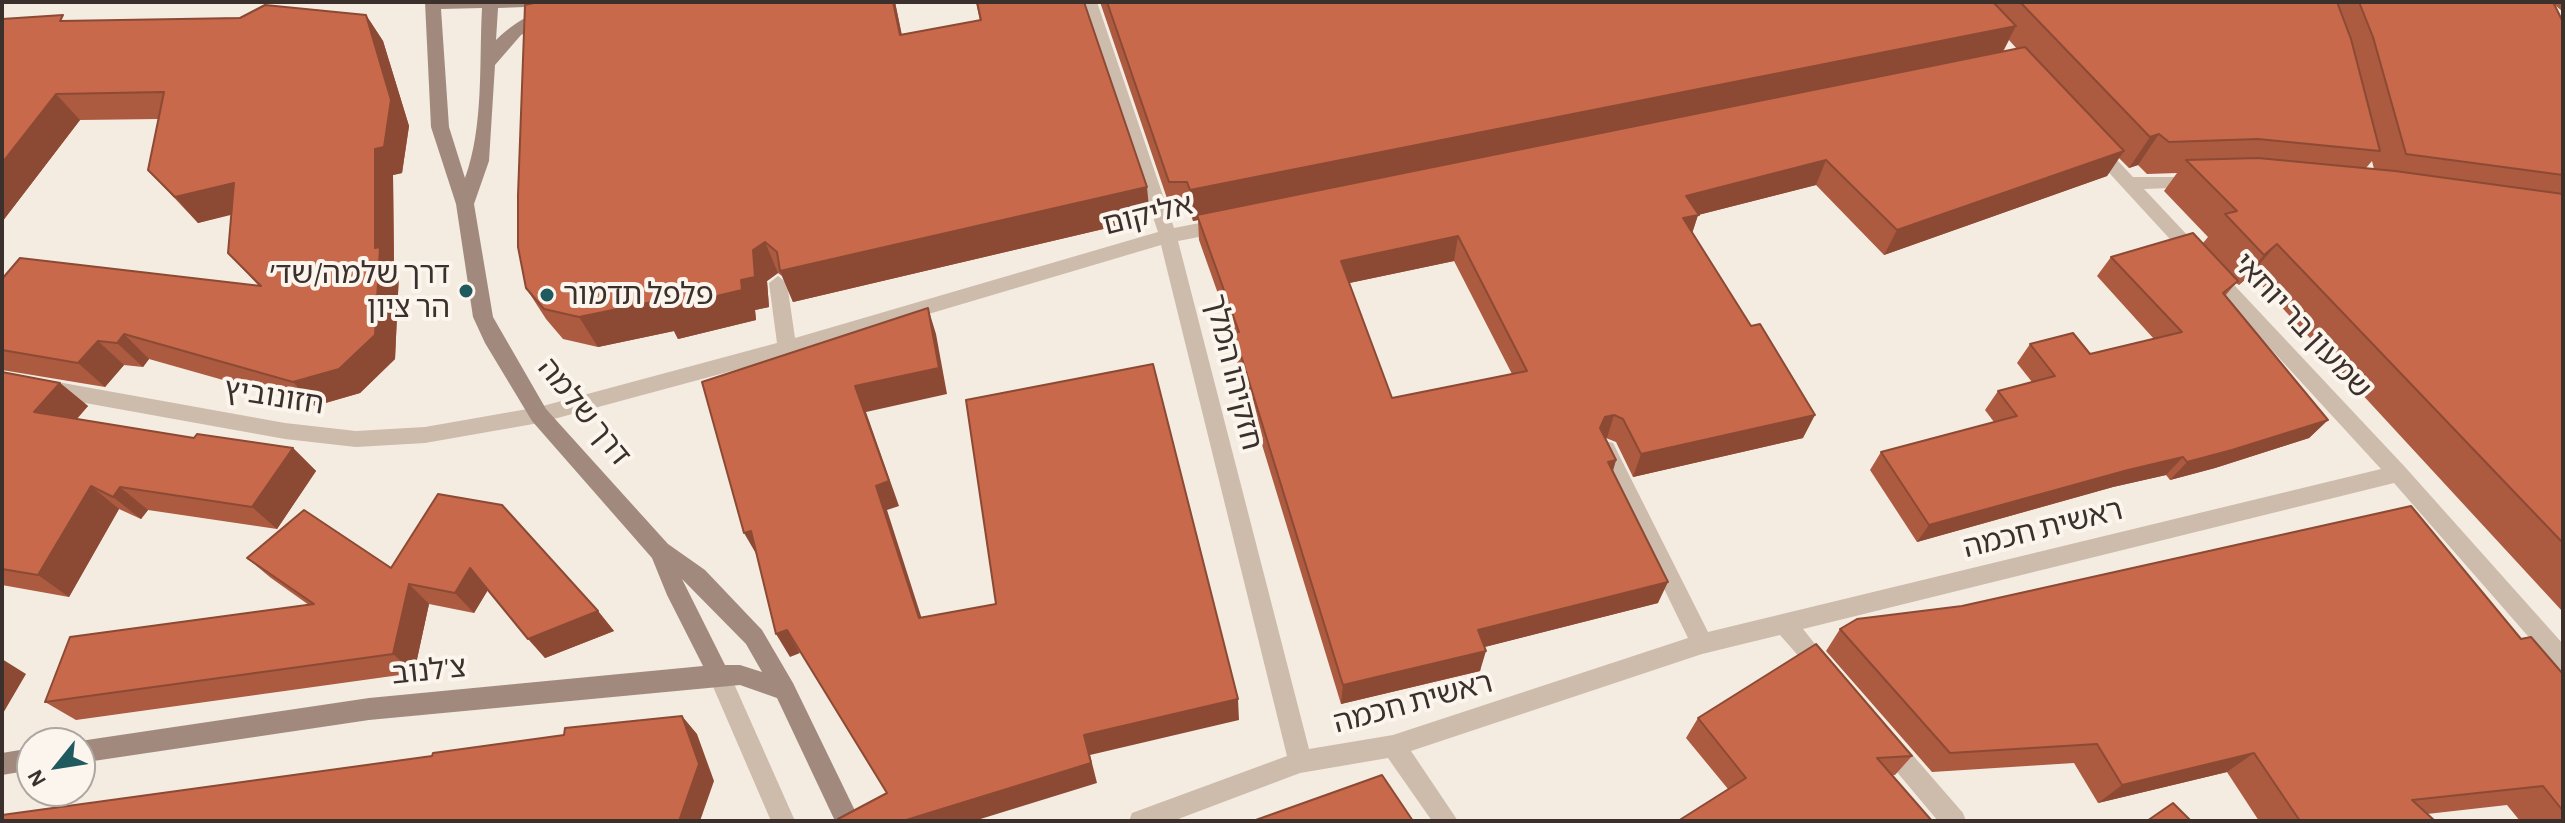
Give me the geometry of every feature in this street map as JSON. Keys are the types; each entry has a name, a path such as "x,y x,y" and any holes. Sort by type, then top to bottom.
{"street":[{"path":"433,3 525,2"},
{"path":"488,64 495,49 528,22 580,2"},
{"name":"חזקיהו המלך","path":"1089,2 1168,236 1300,762"},
{"name":"דרך שלמה","path":"433,3 440,127 465,204 483,317 504,360 539,415 660,551 697,577 754,637 785,690 848,821"},
{"name":"דרך שלמה","path":"465,204 480,161 490,3"},
{"name":"שמעון בר יוחאי","path":"2078,128 2398,473 2563,660"},
{"path":"2129,183 2219,180"},
{"name":"אליקום","path":"539,415 787,348 1168,236 1245,221"},
{"path":"778,283 787,348"},
{"name":"חזונוביץ","path":"2,380 285,431 356,439 425,435 539,415"},
{"path":"1606,449 1702,644"},
{"name":"ראשית חכמה","path":"1141,821 1300,762 1393,746 1702,644 2398,473"},
{"name":"דרך שלמה","path":"660,551 783,821"},
{"path":"1785,624 1835,682"},
{"name":"צ'לנוב","path":"96,750 369,709 719,675 740,675 785,690"},
{"path":"1875,728 1954,821"},
{"path":"1393,746 1446,821"}],"building":[{"path":"538,2 893,2 900,35 981,20 977,2 1084,2 1147,187 780,271 777,252 765,242 753,250 755,277 741,280 742,290 662,309 661,300 579,317 544,309 526,288 518,247 525,5"},
{"path":"1107,2 1993,2 2016,26 1190,190 1187,182 1169,182"},
{"path":"2020,2 2337,2 2351,39 2380,151 2258,139 2169,142 2159,134 2150,137"},
{"path":"2359,2 2553,2 2563,22 2563,175 2406,154 2373,37"},
{"path":"265,5 366,15 391,100 384,147 375,149 375,248 380,247 375,335 339,369 293,382 124,334 117,343 98,341 78,363 2,350 2,279 20,258 261,286 228,253 234,183 175,197 148,170 164,92 56,94 2,163 2,19 63,15 60,21 240,18"},
{"path":"2025,47 2124,151 1897,230 1826,160 1686,196 1699,215 1683,218 1751,326 1760,324 1815,415 1641,454 1623,419 1614,415 1605,417 1600,428 1616,460 1608,462 1668,582 1478,630 1486,651 1343,685 1234,333 1239,332 1197,215","holes":["1458,236 1527,371 1392,398 1341,261"]},
{"path":"2258,158 2395,171 2563,194 2563,543 2277,244 2264,255 2225,214 2237,211 2186,160"},
{"path":"2193,233 2238,281 2223,293 2328,420 2187,462 2183,457 2128,470 1929,525 1881,452 2017,416 1998,391 2055,376 2030,344 2073,333 2090,354 2182,332 2111,257"},
{"path":"928,308 939,368 855,386 889,481 876,486 919,618 996,604 966,400 1153,364 1238,699 1084,735 1091,763 903,821 839,821 887,793 787,630 776,634 751,531 744,533 702,382"},
{"path":"2,372 60,383 34,412 194,438 197,434 293,448 252,507 120,487 113,497 91,486 38,575 2,569"},
{"path":"438,494 502,505 598,611 528,639 470,568 455,593 409,584 393,654 45,702 70,637 314,604 247,558 304,510 391,568"},
{"path":"2411,506 2521,639 2531,637 2563,674 2563,811 2543,786 2412,800 2435,821 2300,821 2254,753 2122,785 2097,744 1950,753 1840,629 1857,619 1962,606"},
{"path":"1816,644 1912,756 1877,758 1932,821 1678,821 1746,778 1698,718"},
{"path":"682,716 699,764 679,821 2,821 2,815 60,807 96,807 96,802 564,735 565,728"},
{"path":"1382,775 1413,821 1253,821"},
{"path":"2173,803 2191,821 2147,821"}],"place":[{"name":"דרך שלמה/שד׳ הר ציון","path":"466,291"},
{"name":"פלפל תדמור","path":"547,295"}]}
